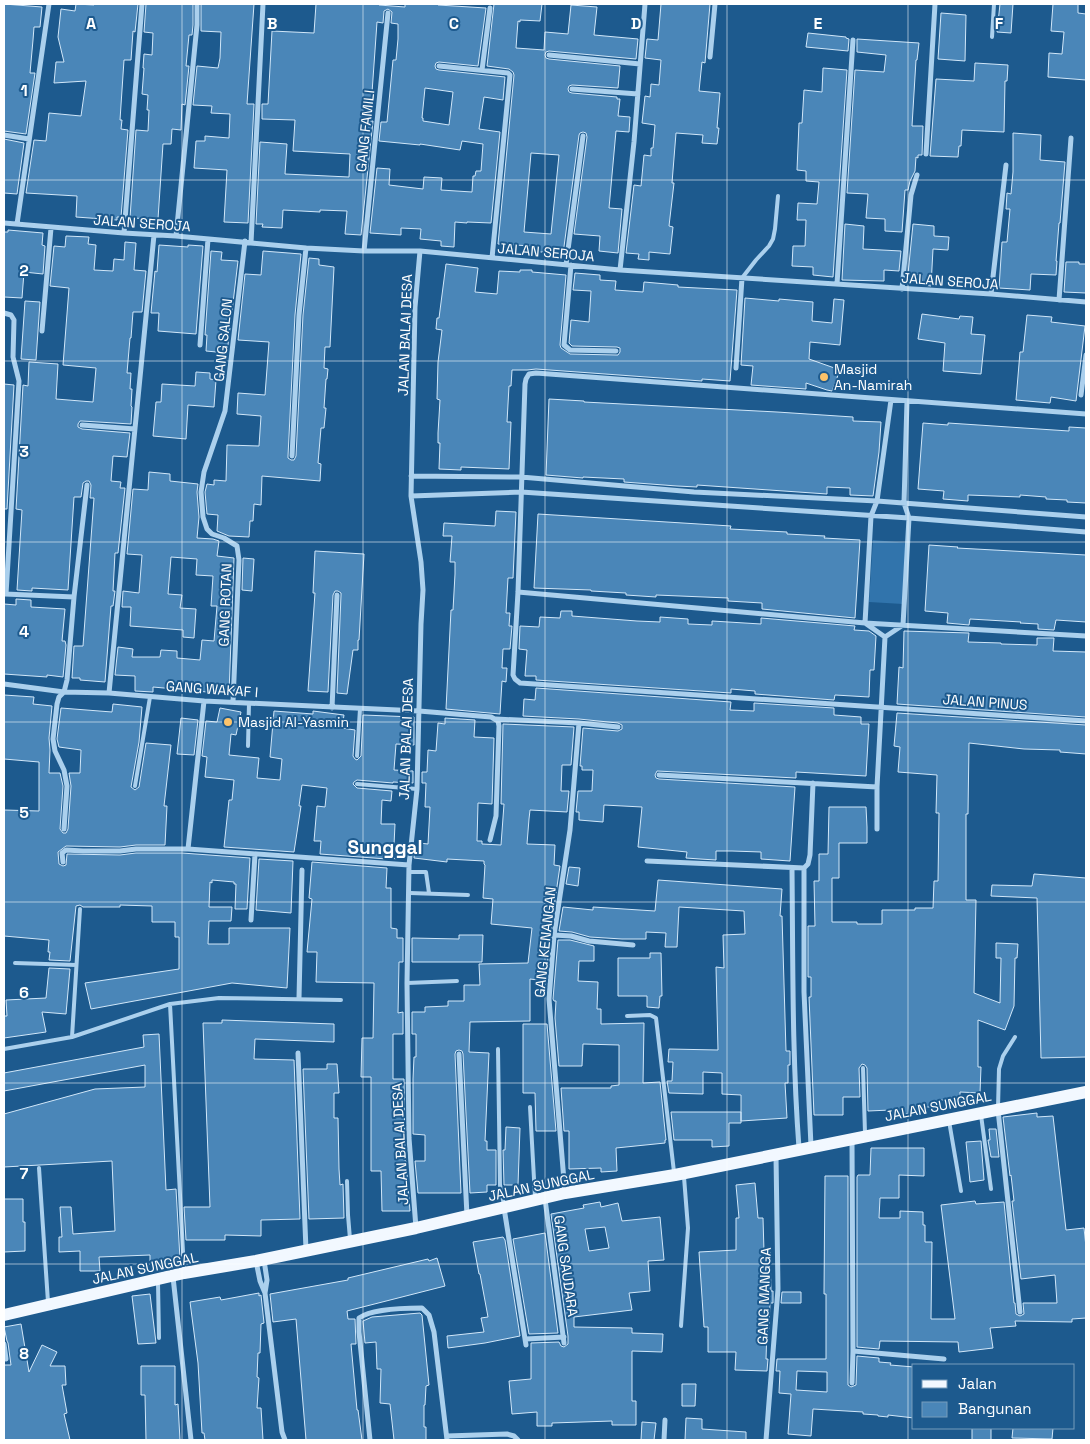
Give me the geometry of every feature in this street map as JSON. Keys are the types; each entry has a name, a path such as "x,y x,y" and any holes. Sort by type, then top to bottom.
{"main road":[{"name":"JALAN SUNGGAL","path":"4,1315 179,1275 416,1228 565,1193 679,1174 1086,1092"}],"street":[{"path":"17,224 49,4"},
{"path":"124,233 142,4"},
{"path":"176,236 197,4"},
{"path":"251,243 263,4"},
{"path":"620,270 645,4"},
{"path":"710,57 715,4"},
{"path":"926,154 935,4"},
{"path":"482,70 490,8"},
{"name":"GANG FAMILI","path":"364,251 388,13"},
{"path":"837,284 852,40"},
{"path":"549,55 640,64"},
{"path":"439,66 508,73 511,76 492,258"},
{"path":"572,90 638,94"},
{"path":"4,135 29,139"},
{"path":"583,136 569,265 564,345 570,350 616,351"},
{"path":"1059,300 1072,138"},
{"path":"991,294 1006,165"},
{"path":"902,289 911,194 917,175"},
{"name":"JALAN SEROJA","path":"4,223 245,241 306,248 420,251 620,270 1086,302"},
{"path":"42,331 51,228"},
{"path":"110,694 154,235"},
{"path":"200,345 208,239"},
{"name":"GANG SALON","path":"216,439 225,411 245,241"},
{"path":"292,456 299,315 306,248"},
{"name":"JALAN BALAI DESA","path":"416,1228 409,1138 407,984 409,865 417,789 423,590 421,562 411,496 415,307 420,251"},
{"path":"736,368 742,278"},
{"path":"4,313 11,315 14,320 13,357 19,381 5,594 74,598"},
{"path":"1081,395 1086,356"},
{"name":"JALAN PINUS","path":"891,400 532,373 527,376 525,384 521,477 514,679 520,683 1086,720"},
{"path":"865,622 871,516 877,502 891,400 1086,414"},
{"path":"903,625 909,518 904,503 907,402"},
{"path":"82,425 136,429"},
{"name":"GANG ROTAN","path":"216,439 204,472 202,501 207,529 212,534 224,538 237,546 238,550 233,702"},
{"path":"411,476 521,477 694,492 904,503 1086,517"},
{"path":"64,829 67,786 64,770 55,751 53,739 57,704 59,697 64,692 67,680 87,486"},
{"path":"411,496 521,492 1086,532"},
{"path":"694,492 694,504"},
{"path":"4,512 11,513"},
{"path":"518,592 903,625 1086,636"},
{"path":"332,708 337,596"},
{"path":"865,622 885,637"},
{"path":"885,637 903,625"},
{"path":"877,829 877,787 885,637"},
{"name":"GANG WAKAF I","path":"4,684 64,692 484,715 496,719 618,727"},
{"path":"188,849 204,701"},
{"path":"490,840 497,803 499,726 496,719"},
{"name":"GANG KENANGAN","path":"565,1193 550,999 554,935 570,830 579,723"},
{"path":"659,775 877,787"},
{"path":"647,861 792,869 804,868 808,864 810,855 813,783"},
{"path":"63,862 62,853 66,850 83,852 188,849 409,865"},
{"path":"251,920 254,854"},
{"path":"804,868 804,992 808,1108 805,1148"},
{"path":"792,869 796,1111 805,1148"},
{"path":"299,998 302,870"},
{"path":"554,935 634,946"},
{"path":"793,993 804,992"},
{"path":"298,1053 306,1250"},
{"path":"459,1054 467,1216"},
{"path":"998,1109 1020,1312"},
{"path":"852,1138 852,1383"},
{"name":"GANG MANGGA","path":"766,1440 778,1289 776,1153"},
{"name":"GANG SAUDARA","path":"540,1199 564,1343"},
{"path":"504,1207 526,1342 564,1337"},
{"path":"260,1260 260,1281 265,1293 283,1440"},
{"path":"179,1275 191,1440"},
{"path":"370,1440 359,1318 371,1313 407,1308 422,1308 430,1315 434,1332 447,1438 507,1434 514,1436 518,1440"},
{"path":"4,1344 6,1359"},
{"path":"853,1351 944,1359"},
{"path":"664,1440 665,1420"}],"lane":[{"path":"992,36 994,4"},
{"path":"742,278 773,239 776,229 778,196"},
{"path":"135,786 150,696"},
{"path":"248,746 249,703"},
{"path":"357,756 360,708"},
{"path":"357,784 417,789"},
{"path":"409,872 426,872 429,893"},
{"path":"410,893 468,895"},
{"path":"72,1037 80,909"},
{"path":"15,963 76,964"},
{"path":"407,984 457,981"},
{"path":"4,1049 72,1037 170,1004 219,998 342,1000"},
{"path":"170,1004 179,1275"},
{"path":"627,1016 650,1015 656,1018 688,1228 682,1326"},
{"path":"998,1109 999,1069 1003,1056 1015,1036"},
{"path":"498,1049 500,1185 504,1207"},
{"path":"863,1068 866,1136"},
{"path":"530,1107 540,1199"},
{"path":"980,1113 991,1188"},
{"path":"949,1119 961,1191"},
{"path":"39,1168 48,1304"},
{"path":"347,1181 351,1241"},
{"path":"158,1280 159,1338"}],"shaded area":[{"path":"873,540 908,543 903,604 869,602"}],"building":[{"path":"4,4 42,7 40,27 34,27 30,73 35,73 26,134 4,131"},
{"path":"76,4 138,4 135,32 133,31 131,60 124,60 120,120 122,120 121,129 128,130 121,217 117,217 117,220 76,217 77,196 26,193 34,140 46,141 49,113 81,116 86,81 54,83 56,62 64,62 58,37 61,9 75,11"},
{"path":"146,4 193,4 193,25 192,35 189,35 186,66 189,66 185,105 182,104 181,130 172,129 171,144 163,144 158,219 130,218 136,130 148,131 148,95 142,94 143,68 144,54 152,55 153,33 144,32"},
{"path":"201,4 254,4 247,104 254,104 248,223 224,222 227,170 194,168 196,141 205,141 205,136 229,138 230,114 211,113 212,106 193,105 197,66 218,68 220,58 221,32 201,31"},
{"path":"316,4 379,4 405,7 405,4 438,4 486,8 478,66 439,62 435,66 439,70 505,77 503,100 484,97 479,129 500,132 491,223 455,222 454,247 441,246 441,241 420,239 421,229 401,228 401,235 370,233 377,168 390,169 389,185 423,189 424,177 442,178 441,190 472,192 473,176 475,176 476,171 481,171 483,144 462,141 460,150 420,144 379,141 381,122 387,122 393,60 396,60 398,39 398,24 391,23 392,12 388,9 384,11 383,23 377,22 370,121 373,121 361,235 345,234 347,211 283,210 282,228 262,227 263,224 256,224 260,142 287,144 285,174 349,177 350,154 293,151 295,120 262,119 262,104 268,104 272,31 314,33","holes":["425,88 453,92 449,125 423,121"]},
{"path":"494,4 542,4 540,21 518,21 516,48 544,50 545,32 568,34 571,5 597,7 594,35 638,39 636,59 549,51 545,55 549,59 620,66 618,88 572,85 568,89 572,93 617,97 617,99 620,99 618,116 630,117 629,132 616,131 609,208 622,209 618,253 599,251 600,236 574,234 587,137 586,133 583,132 579,135 563,254 531,251 531,246 498,244 514,75 509,69 487,66","holes":["531,153 559,155 551,234 524,232"]},
{"path":"661,4 710,4 705,63 702,62 699,91 720,93 717,128 719,128 717,144 702,143 703,135 676,133 672,183 674,183 669,226 673,227 670,254 649,252 649,260 638,259 639,254 626,253 634,185 641,186 644,155 651,156 651,148 653,148 655,125 642,123 645,96 650,97 651,84 659,85 661,60 645,58 647,39 658,40"},
{"path":"1000,4 1013,4 1011,33 997,32"},
{"path":"1053,4 1078,4 1078,13 1086,14 1086,80 1048,77 1049,53 1062,54 1064,32 1051,31"},
{"path":"941,13 966,15 965,61 938,59"},
{"path":"808,33 846,37 849,39 848,51 806,47"},
{"path":"857,39 919,43 916,60 912,126 923,126 922,155 918,155 918,158 916,157 915,171 908,190 905,190 902,232 885,231 885,219 866,218 868,194 847,193 855,70 884,72 886,55 857,52"},
{"path":"975,63 1008,65 1007,81 1005,81 1004,132 962,130 958,157 930,156 936,79 974,81"},
{"path":"823,68 847,70 833,277 813,275 813,267 792,266 793,246 805,246 806,220 797,220 798,203 817,204 819,182 806,181 806,171 797,170 799,123 802,123 804,90 822,92"},
{"path":"1013,133 1041,135 1040,160 1065,162 1056,275 1031,274 1030,290 999,288 1002,242 1007,242 1010,209 1006,209 1007,193 1011,194"},
{"path":"4,139 24,143 17,194 4,193"},
{"path":"845,224 864,226 863,249 901,251 899,271 884,270 884,281 842,280"},
{"path":"913,224 934,226 934,236 949,237 948,250 933,249 931,286 922,285 922,275 908,274"},
{"path":"8,230 43,233 42,245 45,246 43,274 24,272 22,298 4,297 4,232 8,232"},
{"path":"66,236 89,237 88,244 96,245 94,270 113,271 114,259 124,260 125,242 136,243 134,270 146,271 142,312 133,312 130,338 127,373 131,373 131,424 80,421 78,424 78,427 82,429 130,433 127,457 113,456 111,481 121,482 120,488 125,488 118,553 115,553 113,591 115,591 113,606 111,606 105,682 72,678 74,646 83,646 94,498 90,498 91,485 89,481 83,483 81,497 74,497 68,590 32,588 32,591 17,590 22,510 16,509 23,385 28,386 29,362 58,364 56,399 93,402 96,368 63,365 69,288 50,286 54,246 65,247"},
{"path":"159,245 203,246 196,334 158,331 159,313 151,313"},
{"path":"211,251 222,252 221,260 238,261 227,353 206,351 207,335 205,335"},
{"path":"263,251 301,254 295,315 288,456 291,460 294,460 296,456 303,315 309,258 319,259 319,265 334,267 330,347 325,347 324,368 328,369 324,428 321,428 318,463 321,464 320,481 262,476 261,505 254,504 253,521 250,521 249,537 229,536 217,531 218,515 207,514 205,492 207,484 214,485 214,480 226,481 227,445 259,446 261,416 237,414 238,393 265,395 269,342 238,340 245,274 261,275"},
{"path":"1066,262 1086,264 1086,293 1064,292"},
{"path":"446,264 478,268 475,292 497,294 499,271 520,272 520,270 532,270 532,272 566,275 560,345 561,348 570,354 618,355 620,352 620,348 617,347 572,346 569,343 571,320 589,322 591,291 573,290 575,273 600,275 600,280 616,281 615,290 643,292 644,282 678,285 678,287 737,290 730,381 702,379 702,381 536,369 512,370 507,422 511,422 509,469 461,467 461,470 439,469 440,443 438,443 438,433 440,400 437,399 438,362 442,330 436,329"},
{"path":"745,298 813,302 812,321 832,323 834,299 844,300 840,345 810,342 809,359 840,370 832,391 806,383 806,389 751,385 753,366 741,365"},
{"path":"25,301 40,302 36,360 21,359"},
{"path":"922,314 959,319 960,316 973,317 971,334 985,335 981,374 943,371 945,343 918,339"},
{"path":"1027,315 1052,317 1051,322 1085,326 1076,401 1051,397 1050,403 1016,400 1020,352 1023,352"},
{"path":"196,372 210,373 210,379 216,380 214,407 188,405 186,439 153,436 156,402 161,402 162,384 195,386"},
{"path":"4,384 14,385 7,509 4,509"},
{"path":"549,399 853,417 853,421 881,422 873,496 850,495 850,488 827,487 827,494 697,485 697,487 677,486 624,482 624,479 546,475"},
{"path":"923,423 1069,431 1069,427 1086,428 1086,503 1020,495 1020,497 968,495 968,501 943,499 944,491 918,489"},
{"path":"149,472 170,474 170,481 198,484 199,517 197,538 219,541 217,556 234,558 229,694 153,687 153,692 135,691 135,676 115,675 118,647 133,649 132,657 160,657 161,650 177,651 177,658 200,660 202,640 214,641 217,606 211,606 213,576 196,575 197,559 171,557 168,594 182,595 180,608 196,609 194,638 183,637 183,630 130,626 131,607 122,607 123,591 139,593 142,555 127,554 133,489 148,490"},
{"path":"496,511 516,512 513,578 508,578 506,613 510,613 509,626 512,626 510,649 503,649 502,668 507,668 506,682 502,681 500,714 446,709 455,562 450,562 452,536 443,536 444,523 495,526"},
{"path":"538,514 731,526 730,529 787,532 787,534 860,540 855,618 762,609 762,603 728,601 728,598 656,595 656,597 591,590 534,588"},
{"path":"929,545 1086,555 1086,622 1056,620 1054,630 1038,629 1038,624 1021,622 970,619 969,625 947,623 948,613 925,611"},
{"path":"315,551 364,554 358,650 353,650 347,694 337,693 341,595 338,591 335,591 333,595 328,692 308,691 315,593 313,593"},
{"path":"243,558 254,559 252,591 242,590"},
{"path":"16,599 31,600 31,607 65,609 62,641 65,641 66,645 63,677 4,674 4,604 16,605"},
{"path":"561,611 572,611 572,616 637,621 660,622 660,617 688,619 688,624 712,625 712,621 761,624 761,618 855,626 854,630 869,631 876,636 874,670 870,670 869,697 835,695 834,700 755,694 755,691 731,689 731,693 536,680 536,676 525,676 527,650 519,649 520,626 539,627 540,617 560,618"},
{"path":"904,631 969,633 968,642 1001,644 1037,645 1037,638 1054,638 1053,651 1086,652 1086,717 897,704 899,667 903,668"},
{"path":"536,688 731,702 730,710 754,711 754,703 834,708 834,715 861,717 861,724 869,724 866,776 796,772 796,778 657,771 655,775 659,779 795,787 790,861 761,859 761,852 732,851 716,851 716,860 686,858 687,852 638,847 642,807 604,805 603,822 579,820 579,812 576,812 578,791 592,791 593,770 582,770 582,766 580,766 583,728 618,731 622,729 622,725 579,719 523,716 524,699 535,700"},
{"path":"4,695 34,697 33,704 52,706 49,738 49,773 60,773 63,786 60,829 63,833 66,833 68,829 71,786 69,773 80,773 81,750 59,747 57,739 61,708 112,712 113,704 142,707 139,742 131,787 135,790 139,787 146,743 171,745 164,806 167,806 165,845 120,847 66,846 58,852 59,864 66,865 67,854 182,853 250,858 247,909 235,909 236,884 234,882 212,880 212,883 210,882 209,907 232,907 231,921 209,921 208,944 229,944 229,928 290,928 287,988 232,983 91,1009 85,983 179,969 179,937 175,937 175,922 152,922 152,906 76,906 70,961 49,960 49,940 4,936 4,810 39,811 39,762 4,759"},
{"path":"220,708 241,712 236,735 231,734 229,755 259,758 257,778 280,780 282,759 270,757 274,711 313,714 313,711 344,715 342,728 355,730 353,756 357,760 361,756 363,715 414,717 414,745 396,744 394,770 413,771 413,783 357,780 353,784 357,788 392,791 391,801 382,800 381,824 395,824 394,845 407,846 405,857 387,859 320,854 321,841 314,841 317,806 325,807 327,788 302,785 294,852 224,847 229,800 232,800 234,780 205,777 207,757 202,756 206,721 217,722"},
{"path":"897,713 1086,725 1086,754 1060,752 1060,750 1024,749 969,743 968,814 966,814 966,900 976,900 974,993 1000,1003 1001,958 996,958 996,943 1018,944 1017,958 1015,958 1014,1006 1005,1030 978,1020 978,1067 981,1067 980,1093 960,1092 960,1100 939,1100 939,1107 923,1107 923,1114 905,1114 905,1117 891,1117 891,1110 868,1111 867,1068 862,1064 859,1068 860,1097 843,1097 843,1115 814,1115 809,997 811,997 811,977 808,977 808,926 815,926 814,881 819,881 819,854 828,854 829,807 866,807 867,827 867,843 839,843 839,878 832,878 832,922 882,924 882,910 933,908 934,881 938,881 939,813 936,813 937,775 898,772 900,747 894,746"},
{"path":"181,718 198,720 194,755 177,754"},
{"path":"445,718 475,720 474,737 494,738 492,804 478,803 477,841 482,841 482,844 501,845 504,804 501,804 503,724 574,727 571,765 562,765 561,791 569,791 567,812 530,810 529,819 527,844 555,845 554,865 560,866 550,934 546,981 530,979 530,1021 470,1022 469,1052 489,1053 485,1141 487,1141 487,1150 496,1150 496,1185 487,1185 487,1192 470,1193 462,1051 456,1051 455,1054 461,1193 418,1193 415,1161 425,1161 425,1135 413,1134 413,1079 414,1057 416,1057 416,1034 412,1034 412,1012 425,1012 425,1007 448,1006 448,1001 464,1001 464,985 480,985 479,964 528,963 532,928 491,924 493,899 483,898 484,861 447,859 447,862 414,858 415,847 418,847 419,843 428,844 430,807 425,807 426,783 422,783 422,772 427,772 428,750 436,751 438,723 445,724"},
{"path":"259,859 293,861 291,913 256,910"},
{"path":"312,862 387,868 386,888 391,888 391,928 397,929 397,938 403,938 403,962 399,962 398,1013 403,1012 403,1034 393,1034 393,1079 404,1079 405,1161 410,1211 382,1211 381,1171 371,1171 371,1077 361,1077 362,1038 373,1038 374,983 316,982 317,952 307,952 312,899 309,898"},
{"path":"569,867 580,868 578,886 566,884"},
{"path":"1034,874 1086,878 1086,1057 1041,1058 1037,898 991,896 992,885 1032,886"},
{"path":"658,880 782,889 780,916 782,916 786,1051 790,1051 788,1083 785,1083 787,1118 741,1121 741,1095 722,1094 722,1073 703,1072 703,1094 669,1093 667,1081 672,1081 673,1062 668,1062 669,1049 718,1050 716,967 724,968 723,935 745,934 744,911 679,907 677,947 665,947 666,933 646,932 646,939 622,939 590,937 559,931 563,907 593,910 593,907 655,911"},
{"path":"459,935 483,935 482,962 412,962 412,938 459,939"},
{"path":"558,940 570,940 594,946 594,961 579,961 578,981 598,982 597,1009 601,1009 601,1024 644,1023 643,1083 660,1082 665,1143 616,1148 617,1171 601,1172 601,1168 569,1169 569,1131 564,1131 561,1088 611,1088 611,1086 619,1085 619,1045 583,1044 582,1066 559,1066 555,1018 556,1001 553,999"},
{"path":"650,953 661,953 662,996 660,996 659,1008 647,1007 647,996 618,996 618,958 650,958"},
{"path":"49,968 70,969 66,1014 42,1012 46,1032 4,1038 4,1016 7,1016 6,1000 46,998"},
{"path":"222,1020 334,1024 334,1042 255,1039 254,1059 294,1060 300,1219 261,1220 261,1236 225,1235 225,1240 186,1240 184,1207 210,1207 203,1023 222,1023"},
{"path":"523,1024 547,1024 556,1131 536,1131 535,1093 523,1093"},
{"path":"159,1034 166,1190 176,1189 180,1259 150,1261 150,1255 99,1257 100,1271 80,1271 80,1251 59,1252 59,1237 62,1237 60,1207 71,1207 73,1234 115,1231 112,1161 4,1167 4,1114 95,1089 145,1087 145,1065 4,1091 4,1073 144,1047 143,1035"},
{"path":"327,1064 337,1064 339,1093 334,1093 334,1118 338,1118 339,1169 340,1185 343,1184 344,1218 309,1219 303,1069 327,1069"},
{"path":"671,1112 741,1112 741,1123 729,1123 729,1146 712,1147 712,1140 674,1140"},
{"path":"1037,1113 1037,1117 1053,1116 1066,1230 1084,1228 1086,1247 1086,1318 1072,1319 1072,1322 1015,1321 1016,1326 990,1328 993,1348 959,1352 958,1342 880,1341 879,1349 857,1347 857,1177 858,1175 870,1175 871,1148 924,1148 924,1176 899,1175 899,1198 880,1198 879,1218 900,1218 900,1211 923,1212 925,1242 932,1242 931,1319 955,1319 941,1205 975,1201 976,1204 1004,1202 1016,1314 1020,1316 1024,1314 1023,1303 1057,1303 1055,1275 1021,1279 1012,1201 1014,1201 1003,1117"},
{"path":"506,1127 520,1128 518,1185 504,1185 503,1150 505,1150"},
{"path":"989,1129 996,1129 999,1157 991,1157 988,1140 990,1140"},
{"path":"981,1141 984,1180 970,1182 966,1142"},
{"path":"825,1176 848,1176 848,1385 851,1387 856,1385 857,1356 879,1358 879,1362 891,1363 890,1365 912,1367 912,1418 813,1409 811,1436 788,1434 791,1394 779,1393 780,1371 776,1371 777,1359 826,1359 826,1294 824,1294","holes":["797,1371 827,1372 827,1392 796,1390"]},
{"path":"755,1183 758,1218 763,1218 764,1252 770,1252 771,1291 773,1291 773,1303 770,1303 769,1329 767,1329 767,1371 735,1370 736,1352 708,1352 708,1327 704,1327 699,1252 736,1250 736,1218 739,1218 736,1185"},
{"path":"4,1199 23,1199 25,1251 4,1252"},
{"path":"600,1202 601,1207 618,1203 622,1221 660,1217 664,1260 648,1261 650,1291 629,1293 632,1310 574,1317 574,1327 632,1328 632,1333 663,1334 662,1352 632,1351 632,1401 636,1401 636,1425 612,1425 612,1421 552,1423 552,1426 537,1426 537,1412 512,1414 509,1381 531,1379 531,1343 559,1342 564,1347 568,1344 551,1214 584,1208 583,1205","holes":["605,1227 609,1248 589,1251 585,1229"]},
{"path":"545,1233 558,1333 529,1334 513,1239"},
{"path":"503,1237 520,1336 448,1348 447,1336 484,1332 481,1318 488,1317 473,1242"},
{"path":"437,1258 445,1286 347,1311 348,1319 355,1319 356,1344 351,1344 357,1410 362,1440 306,1440 296,1319 273,1322 270,1294 348,1280 348,1278"},
{"path":"782,1292 801,1292 801,1303 781,1303"},
{"path":"259,1293 259,1296 261,1295 264,1323 261,1324 260,1353 258,1353 257,1408 261,1408 263,1440 205,1440 204,1433 202,1433 198,1363 190,1302 220,1297 221,1300"},
{"path":"150,1294 156,1343 138,1344 132,1296"},
{"path":"420,1313 422,1315 429,1385 426,1386 424,1405 426,1440 394,1440 390,1404 380,1403 381,1369 377,1369 376,1342 365,1343 363,1321 372,1317"},
{"path":"21,1324 29,1372 42,1345 57,1352 50,1366 65,1366 66,1385 62,1385 67,1413 64,1414 70,1440 4,1440 4,1365 11,1365 4,1327"},
{"path":"141,1366 175,1366 175,1405 178,1404 180,1440 146,1440 145,1395 141,1395"},
{"path":"682,1384 696,1384 695,1406 682,1406"},
{"path":"686,1418 702,1419 702,1429 746,1432 746,1440 685,1440"},
{"path":"642,1422 656,1423 654,1440 641,1440"},
{"path":"972,1429 991,1429 991,1440 972,1440"},
{"path":"1013,1429 1053,1429 1052,1439 1012,1438"}],"place":[{"name":"Masjid An-Namirah","path":"824,377"},
{"name":"Masjid Al-Yasmin","path":"228,722"}],"district":[{"name":"Sunggal","path":"385,847"}]}
